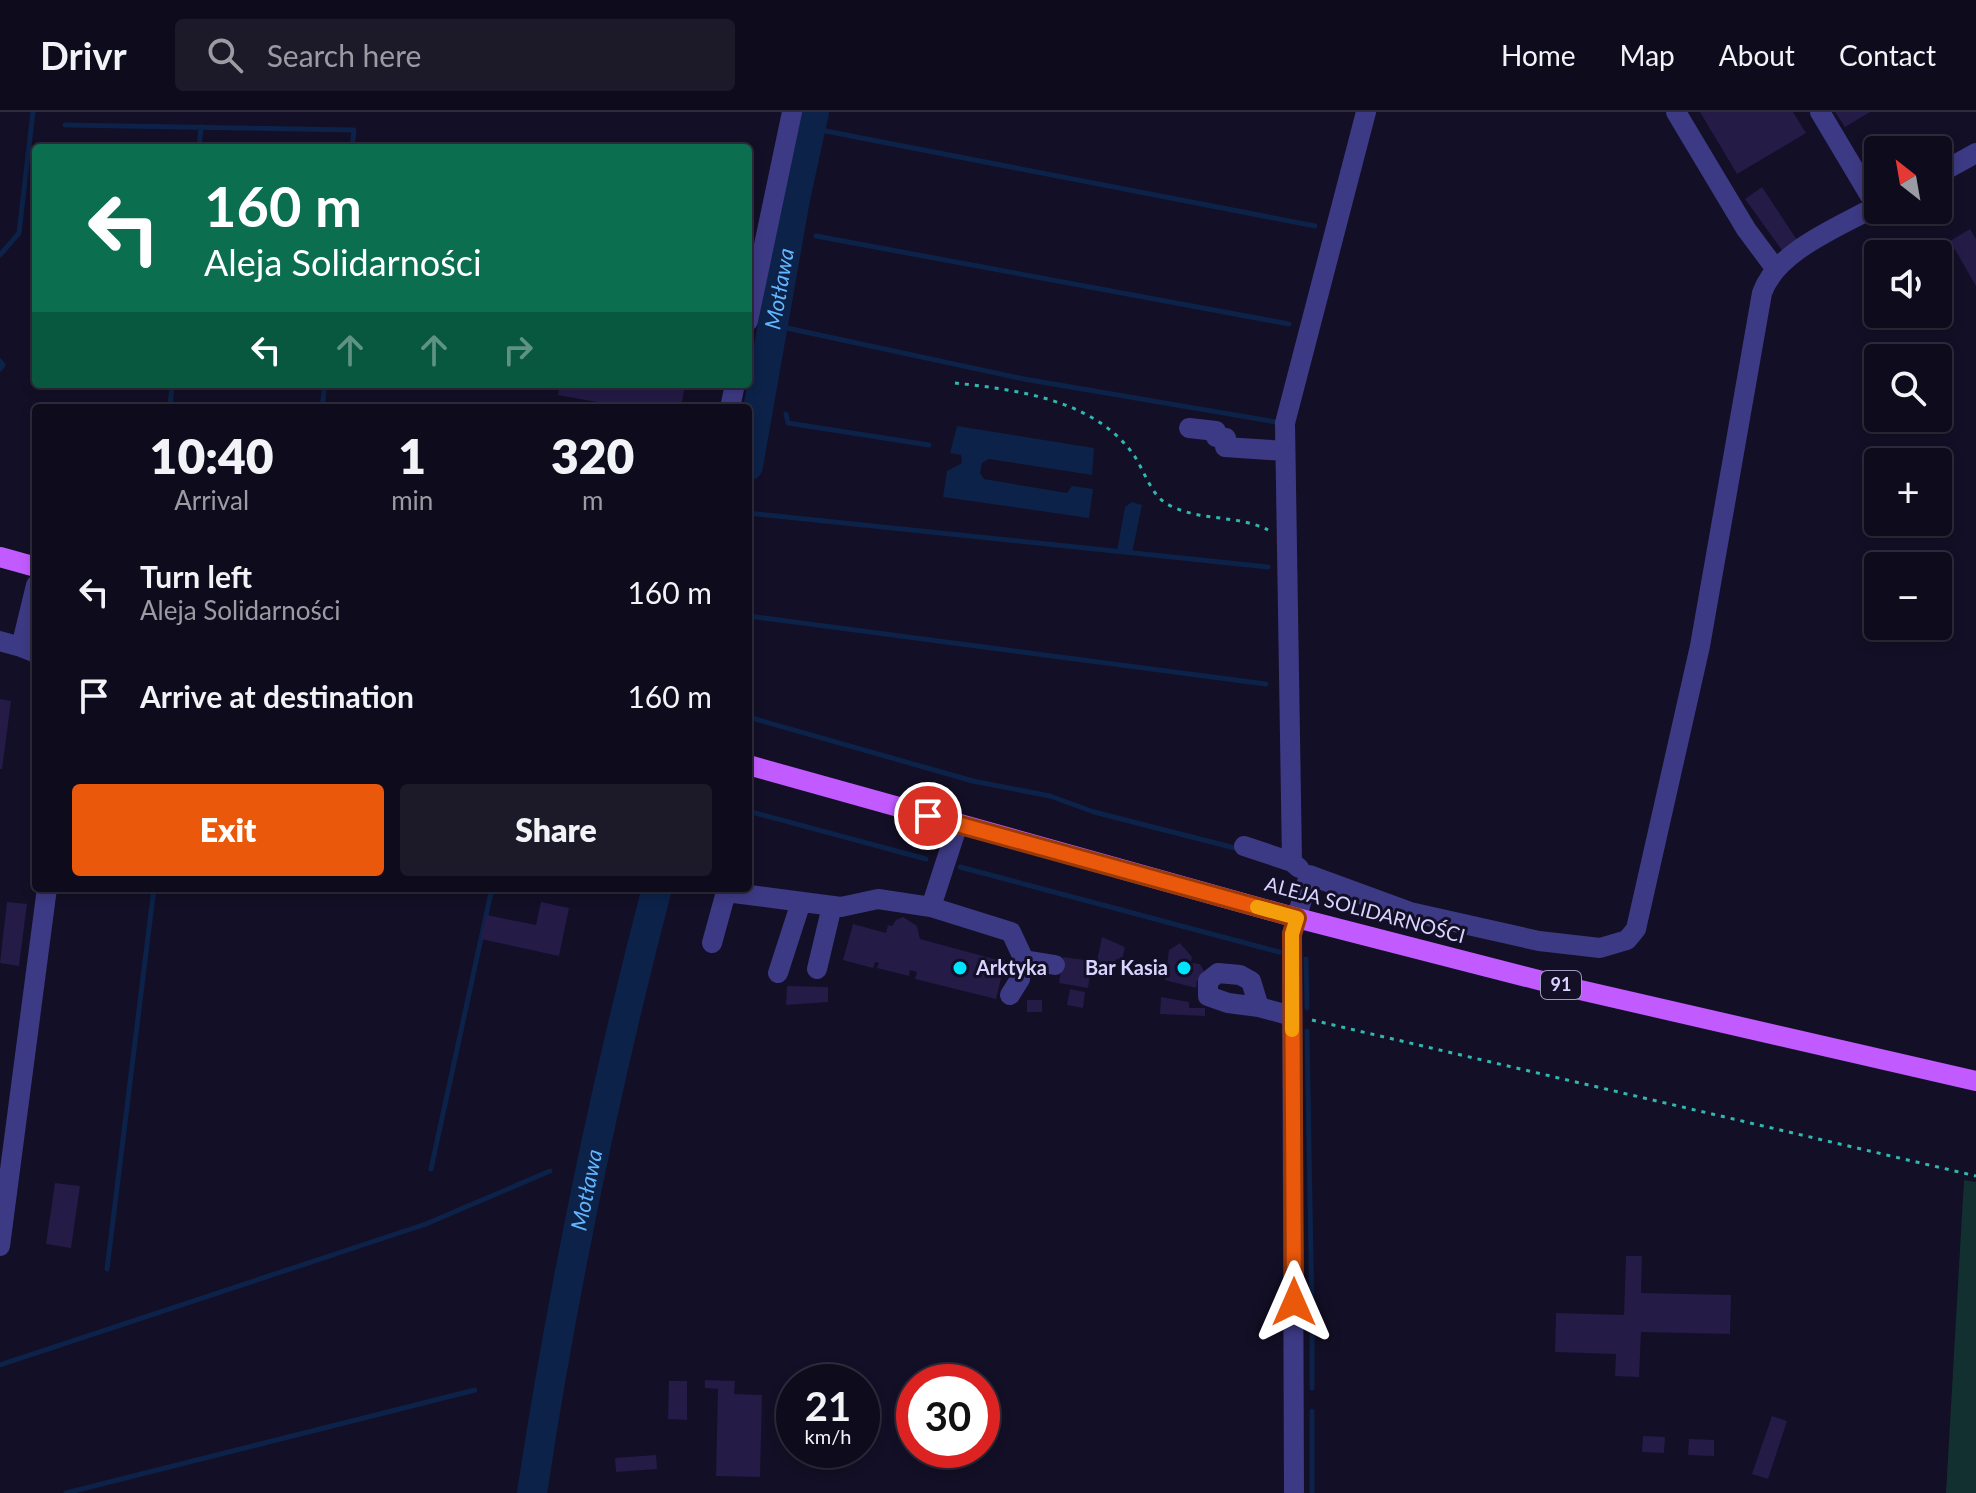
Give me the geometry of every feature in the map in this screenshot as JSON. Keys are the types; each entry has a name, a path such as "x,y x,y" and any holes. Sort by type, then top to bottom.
{"main road":[{"path":"0,557 32,566"},
{"name":"ALEJA SOLIDARNOŚCI","path":"752,766 1297,918 1554,984 1976,1081"}],"street":[{"path":"752,302 792,112"},
{"path":"1292,862 1285,423 1366,112"},
{"path":"1676,112 1746,229 1775,268"},
{"path":"1820,112 1864,185"},
{"path":"1952,166 1976,153"},
{"path":"1244,846 1292,862 1309,875 1410,912 1539,941 1600,948 1627,940 1636,929 1700,646 1762,293 1775,268 1864,214"},
{"path":"1189,428 1216,431 1216,437 1226,438 1225,447 1285,451"},
{"path":"0,641 28,650 32,618"},
{"path":"931,907 958,824"},
{"path":"1294,1493 1292,934 1309,875"},
{"path":"0,1246 46,892"},
{"path":"712,943 726,892 832,906 878,899 931,907 1011,932 1024,960 1020,979 1010,995"},
{"path":"778,973 801,902"},
{"path":"817,969 832,906"},
{"path":"1024,960 1055,965"},
{"path":"1259,1007 1292,1016"}],"path":[{"path":"955,383 1042,399 1084,412 1107,427 1133,454 1164,502 1200,516 1249,521 1269,530"},
{"path":"1292,1016 1976,1176"}],"green space":[{"path":"1964,1180 1976,1182 1976,1493 1946,1493"}],"water":[{"path":"957,426 1094,448 1092,475 989,459 982,463 980,473 984,479 1067,493 1072,486 1093,489 1089,518 943,497 947,471 962,463 961,455 950,453"},
{"path":"1132,502 1142,505 1132,553 1117,551 1125,507"}],"building":[{"path":"1700,112 1793,112 1806,133 1737,174"},
{"path":"1835,112 1870,112 1845,127"},
{"path":"1762,187 1799,243 1784,253 1745,199"},
{"path":"1970,229 1976,239 1976,286 1952,244 1952,240"},
{"path":"559,388 684,388 682,404 608,404 558,395"},
{"path":"0,699 11,701 2,769 0,769"},
{"path":"7,902 27,904 19,966 0,963"},
{"path":"541,902 569,908 559,956 481,939 486,915 536,925"},
{"path":"903,917 917,926 920,939 1005,962 996,999 915,979 917,972 910,970 909,976 877,968 879,963 875,962 873,968 843,960 853,924 886,933 888,925 892,926"},
{"path":"1102,937 1125,947 1122,960 1116,959 1114,966 1097,961"},
{"name":"Bar Kasia","path":"1180,943 1192,957 1191,963 1200,964 1206,975 1197,981 1196,988 1165,980 1169,950"},
{"path":"1063,957 1092,961 1088,988 1059,983"},
{"path":"787,986 828,987 828,1002 786,1005"},
{"path":"1070,989 1085,992 1083,1008 1067,1005"},
{"path":"1161,997 1189,1002 1189,1008 1205,1008 1205,1016 1160,1014"},
{"path":"1027,1000 1042,1000 1042,1012 1027,1012"},
{"path":"55,1183 80,1186 71,1248 46,1244"},
{"path":"1626,1256 1642,1256 1641,1293 1731,1295 1730,1334 1641,1332 1639,1377 1615,1376 1616,1354 1555,1352 1556,1313 1624,1315"},
{"path":"705,1380 735,1381 734,1394 762,1395 760,1477 716,1476 718,1389 705,1388"},
{"path":"669,1381 687,1381 687,1420 668,1419"},
{"path":"1772,1416 1787,1421 1768,1479 1752,1474"},
{"path":"1643,1436 1665,1437 1664,1453 1642,1452"},
{"path":"1689,1439 1714,1440 1714,1456 1688,1455"},
{"path":"656,1455 657,1469 616,1472 615,1458"}],"waterway":[{"path":"0,255 19,233 33,112"},
{"name":"Motława","path":"752,443 795,199 814,112"},
{"path":"65,125 354,130 352,144"},
{"path":"199,144 201,127"},
{"path":"810,128 1315,226"},
{"path":"816,236 1289,324"},
{"path":"773,325 1024,379 1276,422"},
{"path":"0,361 3,365 0,369"},
{"path":"170,404 172,388"},
{"path":"322,404 324,388"},
{"path":"786,414 788,423 929,445"},
{"path":"752,513 1268,567"},
{"path":"752,617 1266,684"},
{"path":"752,718 973,781 1050,796 1094,812 1235,848"},
{"path":"752,812 926,859"},
{"path":"960,867 1279,952"},
{"path":"107,1269 154,892"},
{"path":"431,1169 491,892"},
{"name":"Motława","path":"532,1493 557,1340 587,1189 656,892"},
{"path":"1306,959 1307,1008"},
{"path":"1307,1031 1312,1317"},
{"path":"0,1365 426,1224 550,1171"},
{"path":"1312,1334 1312,1388"},
{"path":"66,1493 475,1390"},
{"path":"1312,1411 1312,1493"}],"slow traffic":[{"path":"1257,907 1297,918 1292,934 1292,1030"}],"place":[{"name":"Arktyka","path":"960,968"},
{"name":"Bar Kasia","path":"1184,968"}],"route":[{"path":"928,816 1297,918 1292,934 1294,1302"}]}
